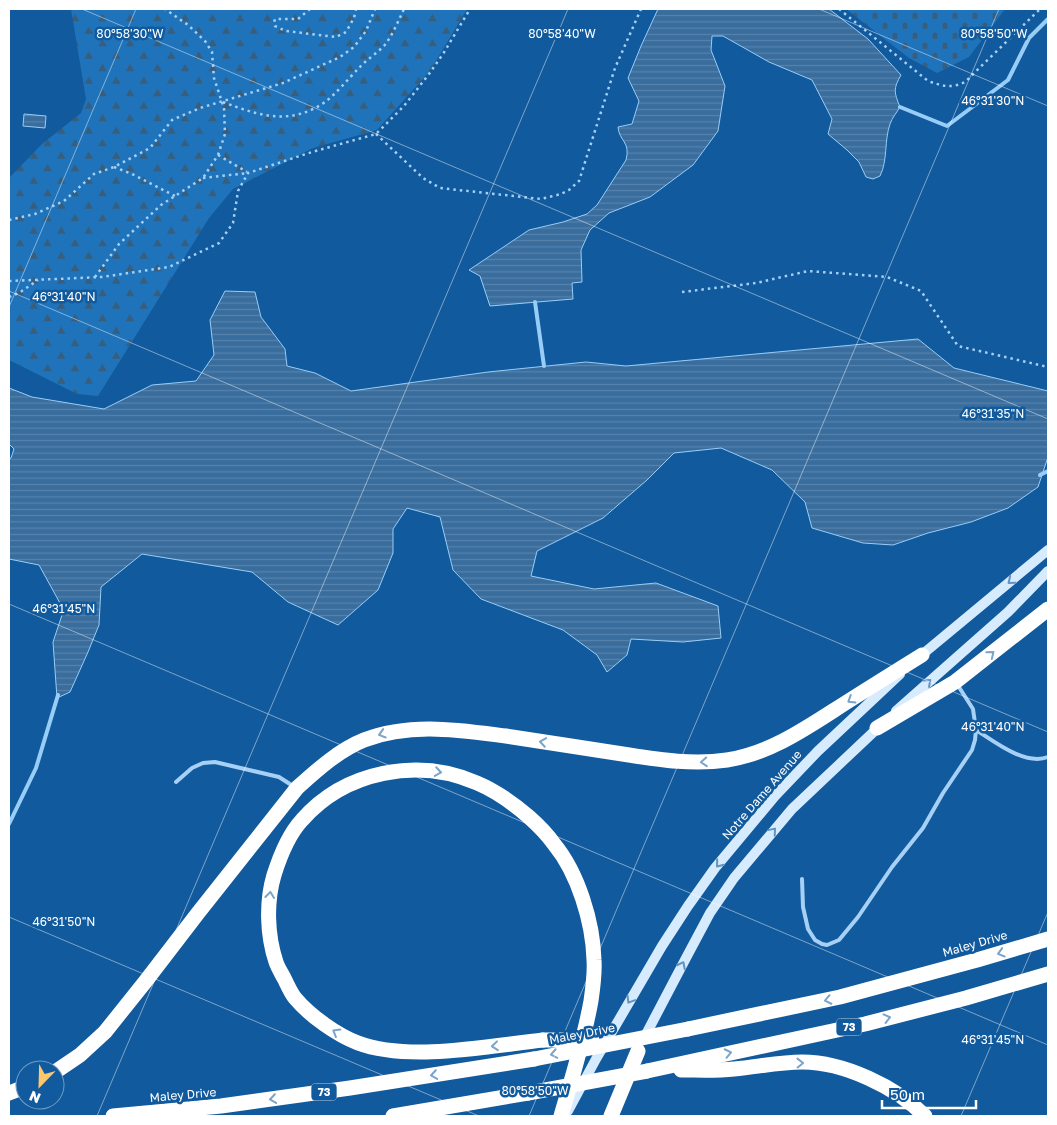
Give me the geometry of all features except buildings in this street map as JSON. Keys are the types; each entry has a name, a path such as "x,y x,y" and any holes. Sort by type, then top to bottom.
{"highway":[{"path":"877,728 955,682 1048,609"},
{"path":"65,1065 80,1055 105,1032 297,788 335,756 363,740 390,732 440,729 470,731 664,760 696,762 727,760 753,754 787,739 922,655"},
{"path":"563,1116 579,1054 588,1014 594,981 594,959 592,937 578,887 568,864 554,844 519,808 501,796 477,783 451,774 428,770 391,771 357,781 316,806 300,822 286,843 271,885 268,906 270,939 276,964 295,998 308,1011 338,1034 358,1043 383,1049 433,1052 543,1040 633,1045 611,1116"},
{"name":"Maley Drive","path":"113,1116 230,1105 633,1045 688,1029 840,997 1048,939"},
{"name":"73","path":"393,1116 646,1071 865,1024 966,998 1048,974"},
{"path":"646,1071 733,1069 803,1062 826,1064 850,1071 889,1089 925,1116"}],"main road":[{"name":"Notre Dame Avenue","path":"563,1116 662,946 688,906 715,868 775,796 818,751 922,655 1048,550"},
{"path":"603,1116 633,1045 686,958 710,913 734,878 792,809 877,728 1008,612 1048,571"}],"lane":[{"path":"802,879 803,907 808,929 815,940 822,944 839,940 892,867 924,828 943,793 972,750 976,730 973,709 955,682"},
{"path":"976,730 1004,748 1027,758 1043,759 1048,757"},
{"path":"176,782 192,768 203,763 215,762 279,777 297,788"}],"path":[{"path":"94,277 118,244 161,205 203,178 218,155 225,134 224,108 214,78 212,52 205,41 188,25 165,9"},
{"path":"310,9 298,19 275,19 275,26 286,31 336,37 346,32 354,18 356,9"},
{"path":"9,220 35,214 64,201 94,174 114,167 150,148 172,120 200,108 283,83 340,57 354,47 366,31 375,9"},
{"path":"222,101 250,112 274,117 301,114 310,110 326,101 365,61 383,46 392,34 404,9"},
{"path":"203,178 248,173 376,134 404,106 429,74 470,9"},
{"path":"376,134 423,178 440,188 541,199 562,194 578,181 615,68 641,9"},
{"path":"839,9 928,81 943,86 956,86 965,82 1040,9"},
{"path":"218,155 248,173"},
{"path":"114,167 175,196"},
{"path":"9,281 94,277 169,266 219,242 233,223 238,191 248,173"},
{"path":"682,292 756,283 808,271 887,277 921,290 958,346 1048,367"},
{"path":"9,297 19,293 38,280"}],"green space":[{"path":"71,9 467,9 430,71 377,130 313,148 233,189 209,218 98,396 77,394 9,360 9,178 42,144 81,113 86,99"},
{"path":"846,9 1005,9 969,57 937,73 909,58"}],"shaded area":[{"path":"658,9 829,9 868,39 901,75 895,91 900,107 890,124 884,164 880,176 873,179 866,177 859,162 828,134 832,119 812,80 769,62 723,36 712,36 711,50 725,86 718,131 693,165 650,197 609,213 590,230 581,250 582,282 572,283 573,299 490,306 480,276 469,270 529,230 587,214 597,205 626,160 627,149 620,136 618,127 632,124 639,101 628,78"},
{"path":"24,114 46,116 45,128 23,126"},
{"path":"225,291 255,292 261,317 285,349 287,366 315,373 351,391 488,372 586,362 626,366 918,339 954,368 1048,391 1048,457 1038,487 1008,508 971,522 928,533 893,545 863,543 812,528 805,502 772,470 721,448 674,453 647,480 603,518 537,551 531,576 594,589 656,583 718,606 721,638 683,642 631,639 627,655 607,672 597,655 563,630 481,599 453,570 440,517 407,508 393,529 393,553 378,590 338,625 288,602 252,572 142,554 101,587 99,625 70,692 57,698 53,642 62,615 61,605 39,565 9,559 9,459 14,449 9,444 9,388 32,397 104,409 152,385 196,381 214,355 210,320"}],"waterway":[{"path":"900,107 947,126 1008,80 1029,38 1048,19"},
{"path":"535,302 544,366"},
{"path":"1040,475 1048,471"},
{"path":"9,824 36,768 58,695"}]}
